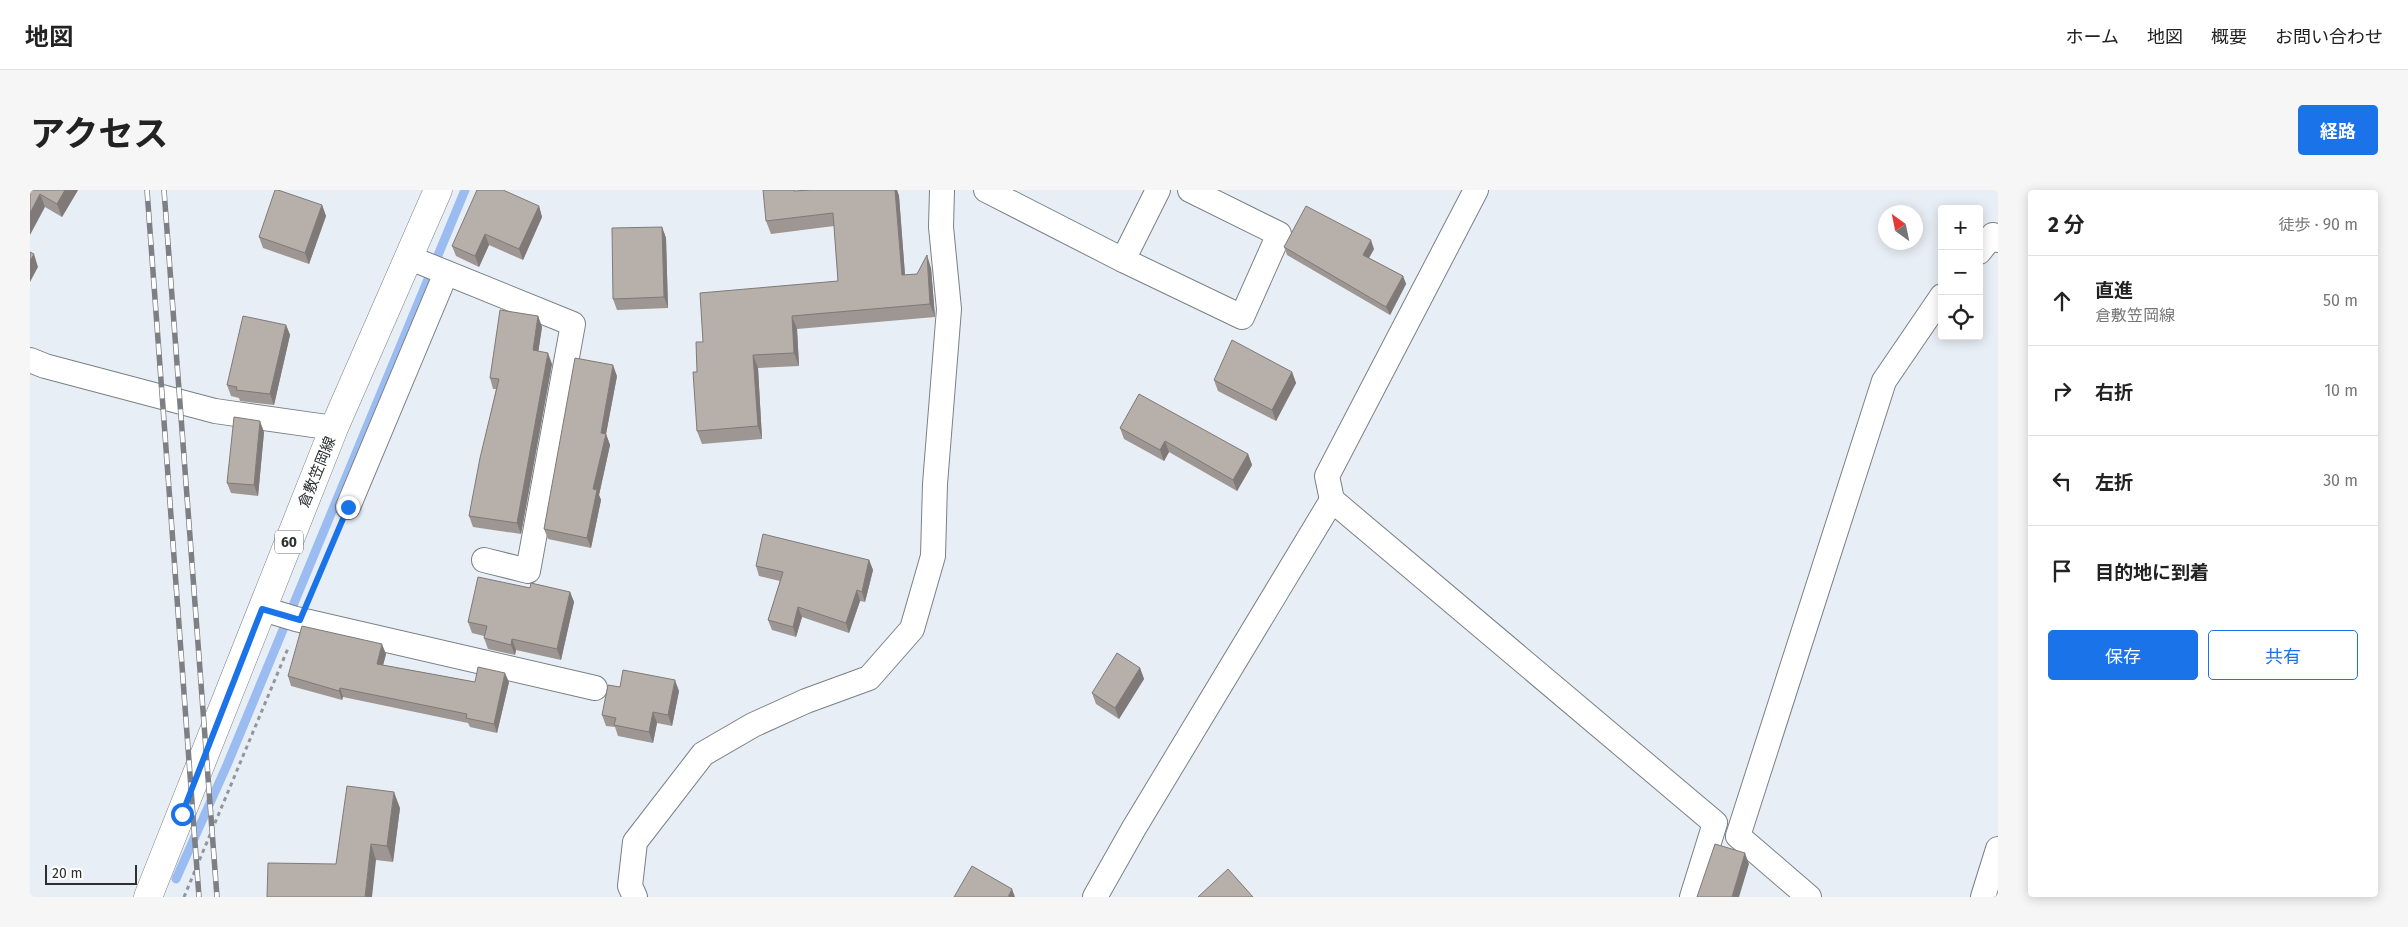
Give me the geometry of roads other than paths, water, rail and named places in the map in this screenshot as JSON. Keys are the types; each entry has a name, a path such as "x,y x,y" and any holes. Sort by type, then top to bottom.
{"main road":[{"name":"倉敷笠岡線","path":"148,897 284,616 334,428 430,267 438,190"}],"street":[{"path":"635,897 630,886 635,842 703,754 753,724 806,701 869,678 912,629 933,556 935,484 949,309 941,227 942,190"},
{"path":"986,190 1123,260 1242,317 1279,234 1190,190"},
{"path":"1123,260 1158,190"},
{"path":"1476,190 1327,476 1332,500 1715,823 1738,836 1808,897"},
{"path":"1981,250 1993,235 1998,240"},
{"path":"348,507 430,267 573,324 528,571 484,560"},
{"path":"1738,836 1884,381 1938,302"},
{"path":"30,360 45,366 215,410 334,428"},
{"path":"1095,897 1134,828 1332,500"},
{"path":"284,616 594,688"},
{"path":"1692,897 1715,823"},
{"path":"1982,897 1998,849"}],"waterway":[{"path":"176,879 227,765 465,190"}],"railway":[{"path":"147,190 199,897"},
{"path":"164,190 217,897"}]}
